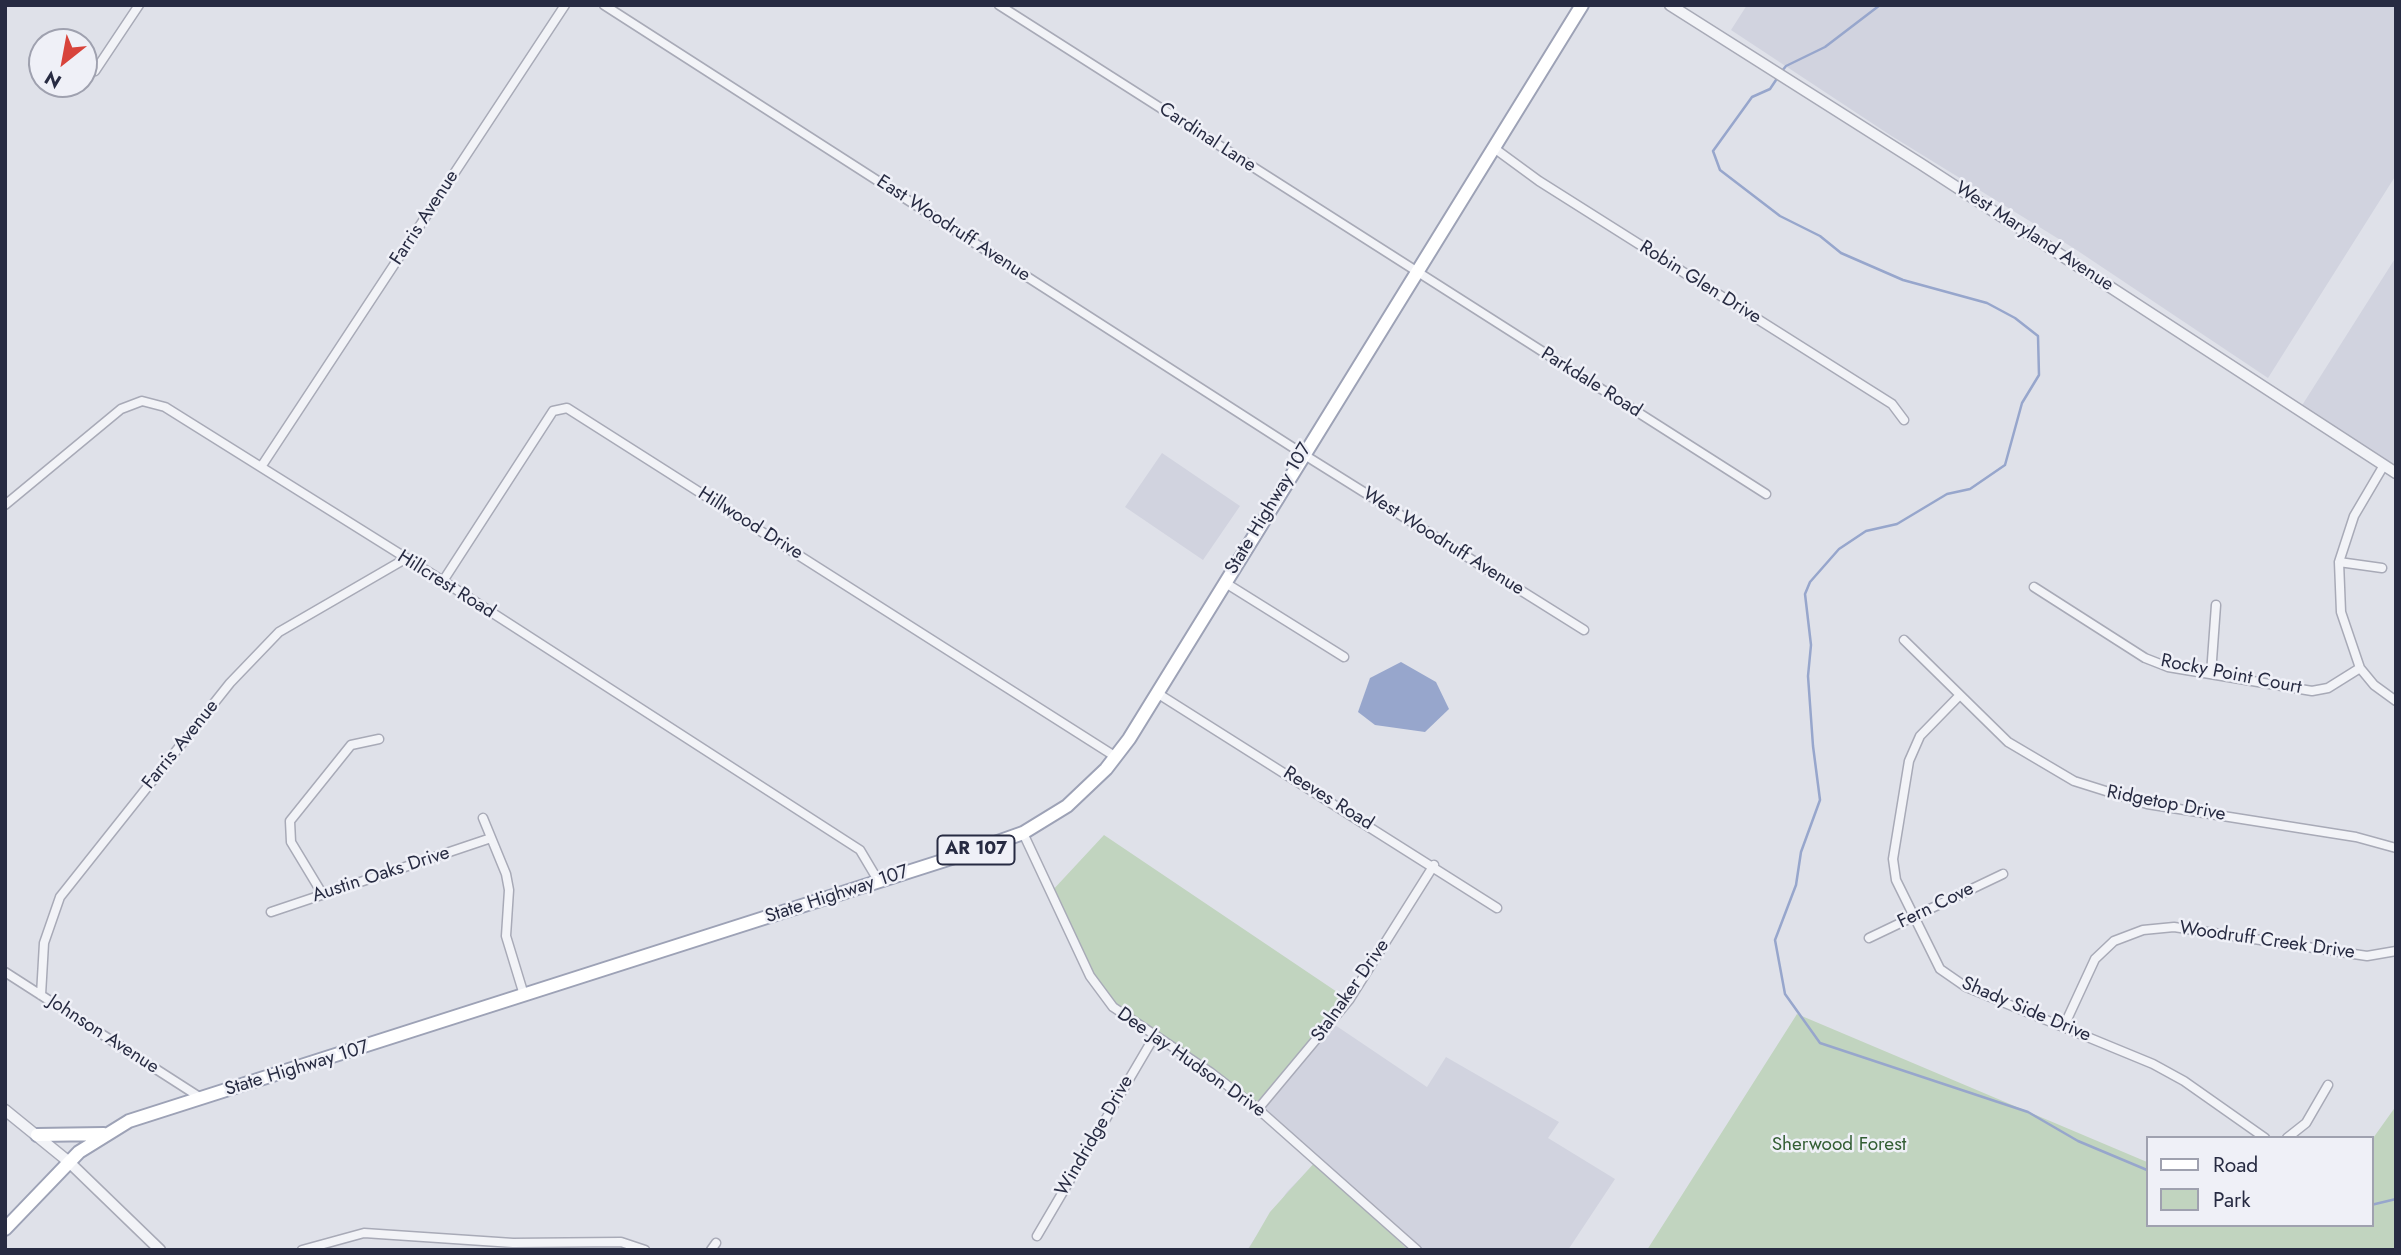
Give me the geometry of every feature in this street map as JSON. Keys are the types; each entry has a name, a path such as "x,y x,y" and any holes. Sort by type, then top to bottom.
{"main road":[{"name":"State Highway 107","path":"5,1229 69,1162 104,1134 129,1121 879,882 1023,833 1067,806 1116,757 1582,5"},
{"path":"37,1135 104,1134"}],"street":[{"path":"98,66 139,5"},
{"name":"Farris Avenue","path":"261,467 565,5"},
{"name":"East Woodruff Avenue","path":"604,5 1303,454"},
{"name":"Cardinal Lane","path":"999,5 1416,272"},
{"name":"West Maryland Avenue","path":"1670,5 1932,171 2396,473"},
{"name":"Robin Glen Drive","path":"1494,148 1539,181 1892,404 1904,420"},
{"name":"Parkdale Road","path":"1416,272 1766,494"},
{"name":"Hillcrest Road","path":"5,505 121,410 142,401 164,407 443,581 860,850 879,882"},
{"name":"Hillwood Drive","path":"443,581 553,411 567,408 1116,757"},
{"name":"West Woodruff Avenue","path":"1303,454 1584,630"},
{"path":"2384,466 2354,516 2339,562 2341,612 2360,668 2374,685 2396,701"},
{"name":"Farris Avenue","path":"41,995 44,943 60,897 238,674 279,632 405,559"},
{"path":"2339,562 2382,568"},
{"path":"1224,582 1344,657"},
{"name":"Rocky Point Court","path":"2034,587 2145,658 2168,667 2312,691 2328,688 2360,668"},
{"path":"2211,674 2216,605"},
{"name":"Ridgetop Drive","path":"1904,640 2008,742 2074,781 2108,794 2147,804 2356,837 2396,848"},
{"name":"Reeves Road","path":"1157,693 1434,865 1497,908"},
{"name":"Shady Side Drive","path":"1959,696 1920,736 1909,761 1893,859 1896,880 1940,969 1966,987 2153,1064 2185,1081 2262,1136"},
{"path":"323,895 291,842 290,821 351,745 379,739"},
{"path":"483,818 506,874 509,890 506,936 524,995"},
{"name":"Dee Jay Hudson Drive","path":"1023,833 1097,987 1112,1007 1210,1072 1258,1109 1417,1250"},
{"name":"Austin Oaks Drive","path":"271,912 491,838"},
{"name":"Stalnaker Drive","path":"1258,1109 1349,1000 1434,865"},
{"name":"Fern Cove","path":"1869,938 2003,874"},
{"name":"Woodruff Creek Drive","path":"2064,1026 2095,959 2114,941 2143,930 2174,927 2367,956 2396,951"},
{"name":"Johnson Avenue","path":"5,972 201,1098"},
{"name":"Windridge Drive","path":"1037,1236 1154,1037"},
{"path":"2290,1136 2306,1123 2328,1085"},
{"path":"5,1110 69,1162 160,1250"},
{"path":"302,1250 365,1233 513,1243 621,1242 645,1250"}],"shaded area":[{"path":"1747,5 2396,5 2396,175 2268,378 2075,249 1890,135 1731,30"},
{"path":"2396,257 2396,467 2301,407"},
{"path":"1162,453 1240,506 1203,560 1125,507"},
{"path":"1332,1023 1427,1087 1446,1057 1559,1122 1548,1138 1615,1179 1568,1250 1247,1250 1287,1192 1317,1161 1258,1109"}],"green space":[{"path":"1104,835 1349,1000 1258,1109 1104,998 1051,892"},
{"name":"Sherwood Forest","path":"1797,1014 2146,1162 2146,1227 2373,1227 2373,1138 2396,1106 2396,1250 1647,1250"},
{"path":"1316,1161 1408,1250 1248,1250 1270,1212"}],"water":[{"path":"1401,662 1436,682 1449,709 1425,732 1375,725 1358,712 1370,678"}],"waterway":[{"path":"1782,71 1786,66 1825,47 1880,5"},
{"path":"1778,77 1770,89 1752,97 1713,151 1720,170 1780,216 1820,236 1841,253 1903,280 1987,303 2015,318 2038,336 2039,375 2022,403 2005,465 1970,489 1947,494 1897,524 1866,531 1839,549 1810,582 1805,594 1811,645 1808,676 1813,746 1820,800 1801,852 1796,885 1775,940 1785,994 1820,1043 2028,1112 2078,1141 2146,1170"},
{"path":"2373,1205 2396,1199"}]}
